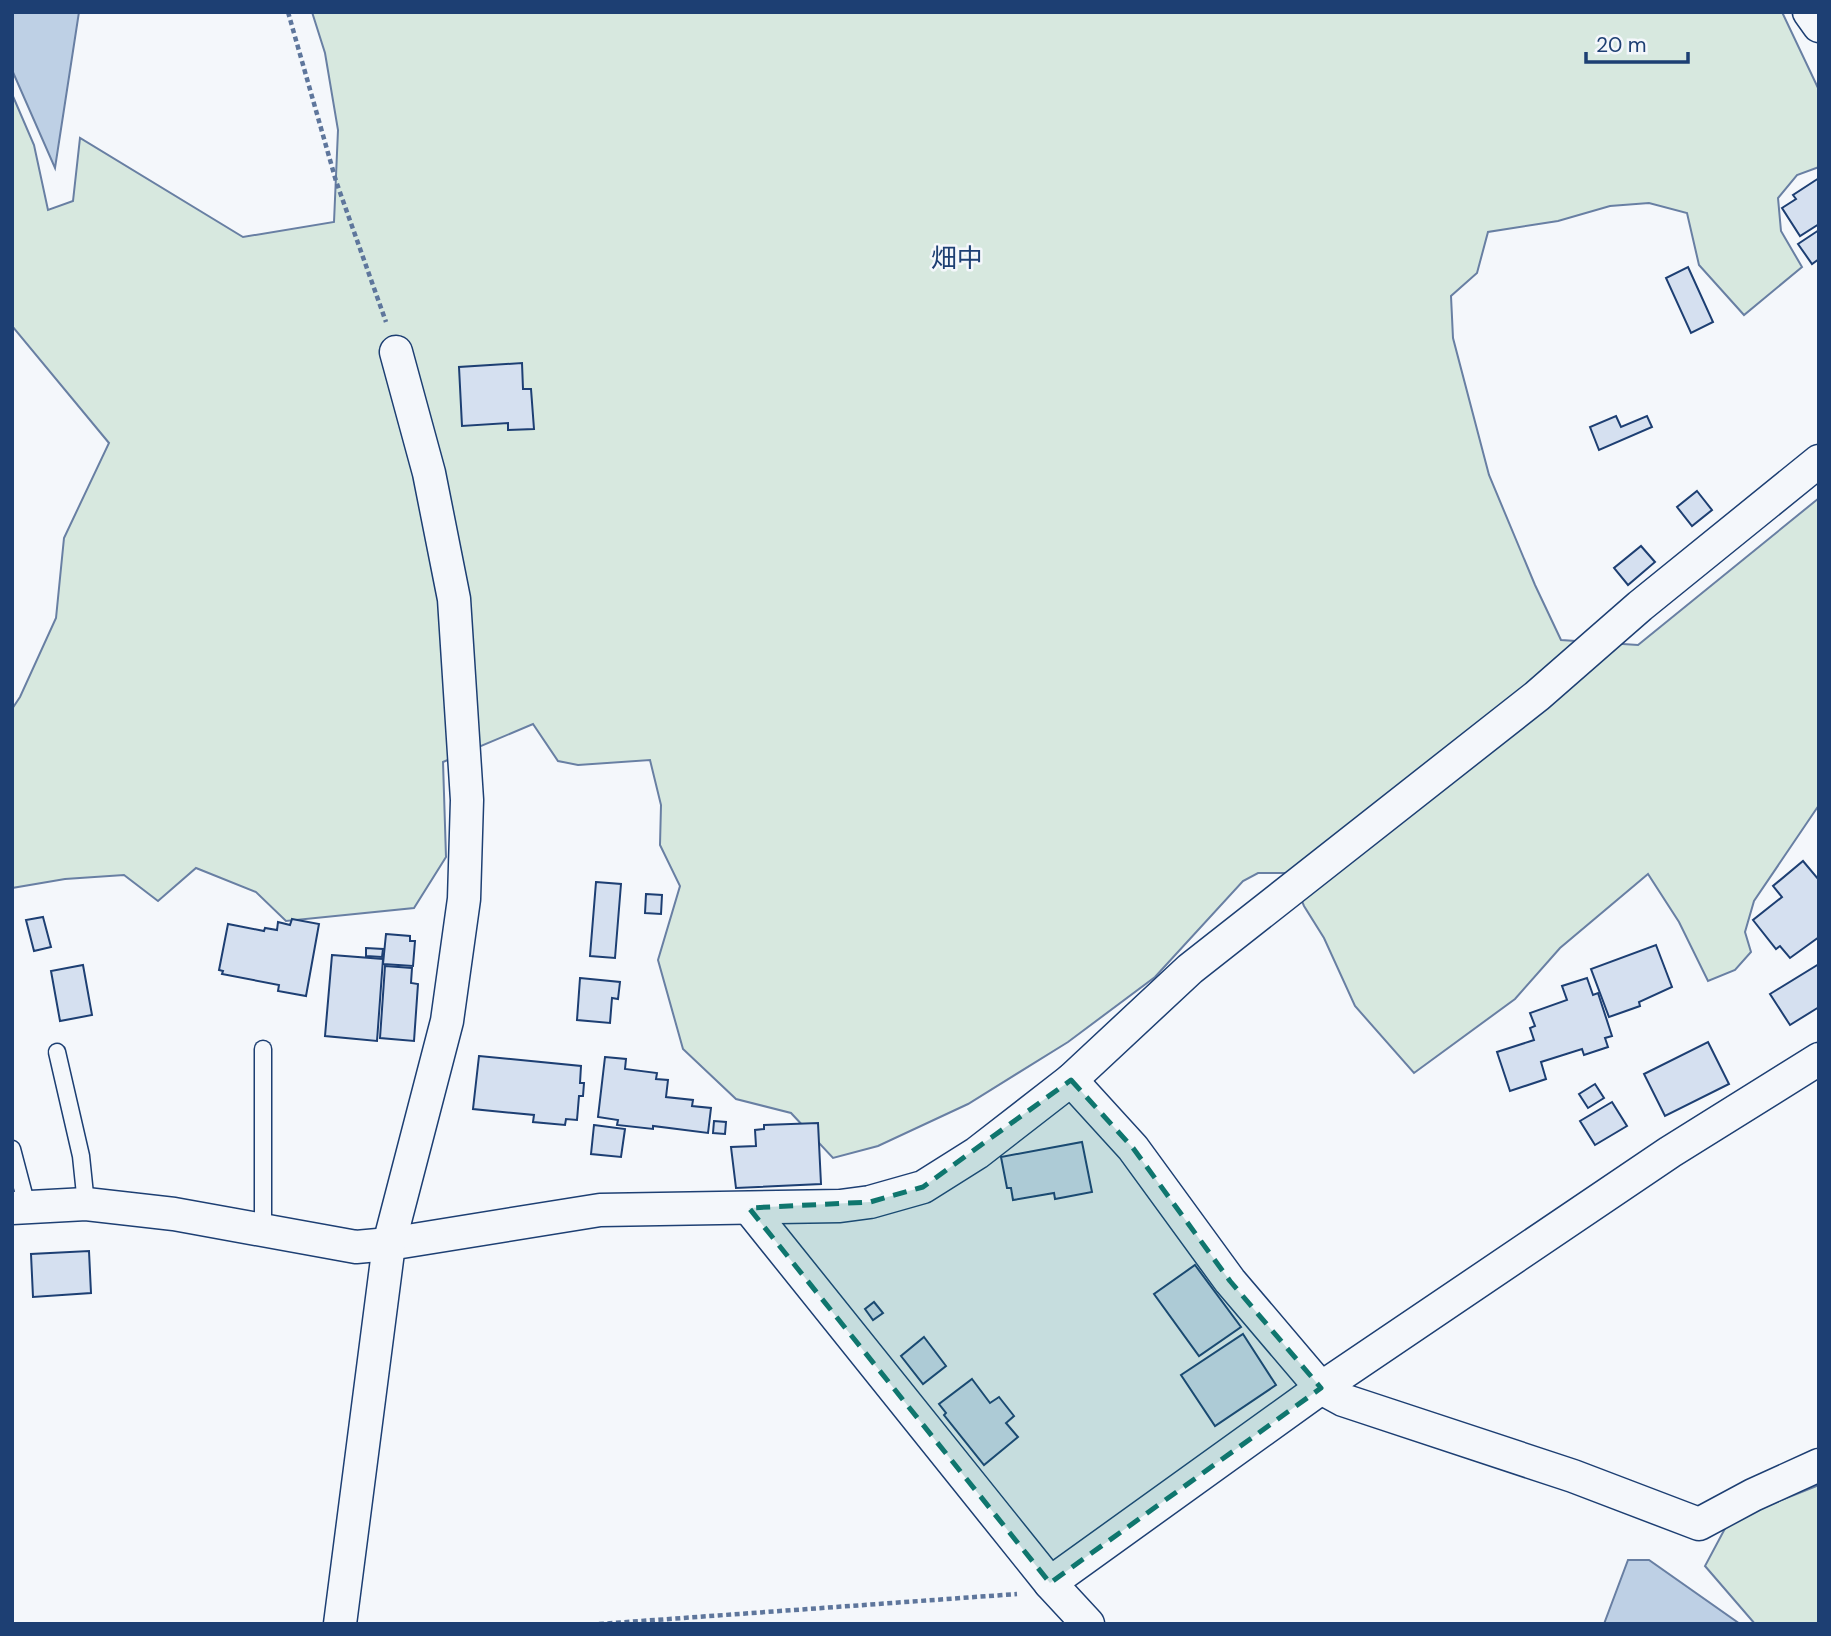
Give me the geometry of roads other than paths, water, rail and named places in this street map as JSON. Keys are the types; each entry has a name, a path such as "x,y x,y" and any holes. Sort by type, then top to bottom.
{"street":[{"path":"1809,12 1819,26"},
{"path":"340,1624 389,1244 447,1021 464,900 467,800 454,599 429,473 396,352"},
{"path":"20,1207 86,1204 174,1214 356,1247 600,1210 860,1204 923,1187 977,1153 1071,1080 1190,969 1537,696 1640,606 1819,461"},
{"path":"1054,1587 1321,1388 1670,1152 1819,1059"},
{"path":"1071,1080 1133,1148 1230,1281 1321,1388 1343,1400 1573,1476 1699,1524 1753,1495 1819,1465"},
{"path":"749,1208 1054,1587 1088,1624"}],"lane":[{"path":"263,1049 263,1231"},
{"path":"57,1052 81,1156 86,1204"},
{"path":"12,1149 20,1207"}],"water":[{"path":"12,12 79,12 55,168 12,70"},
{"path":"1628,1560 1649,1560 1740,1624 1604,1624"}],"district":[{"name":"畑中","path":"957,258"}]}
